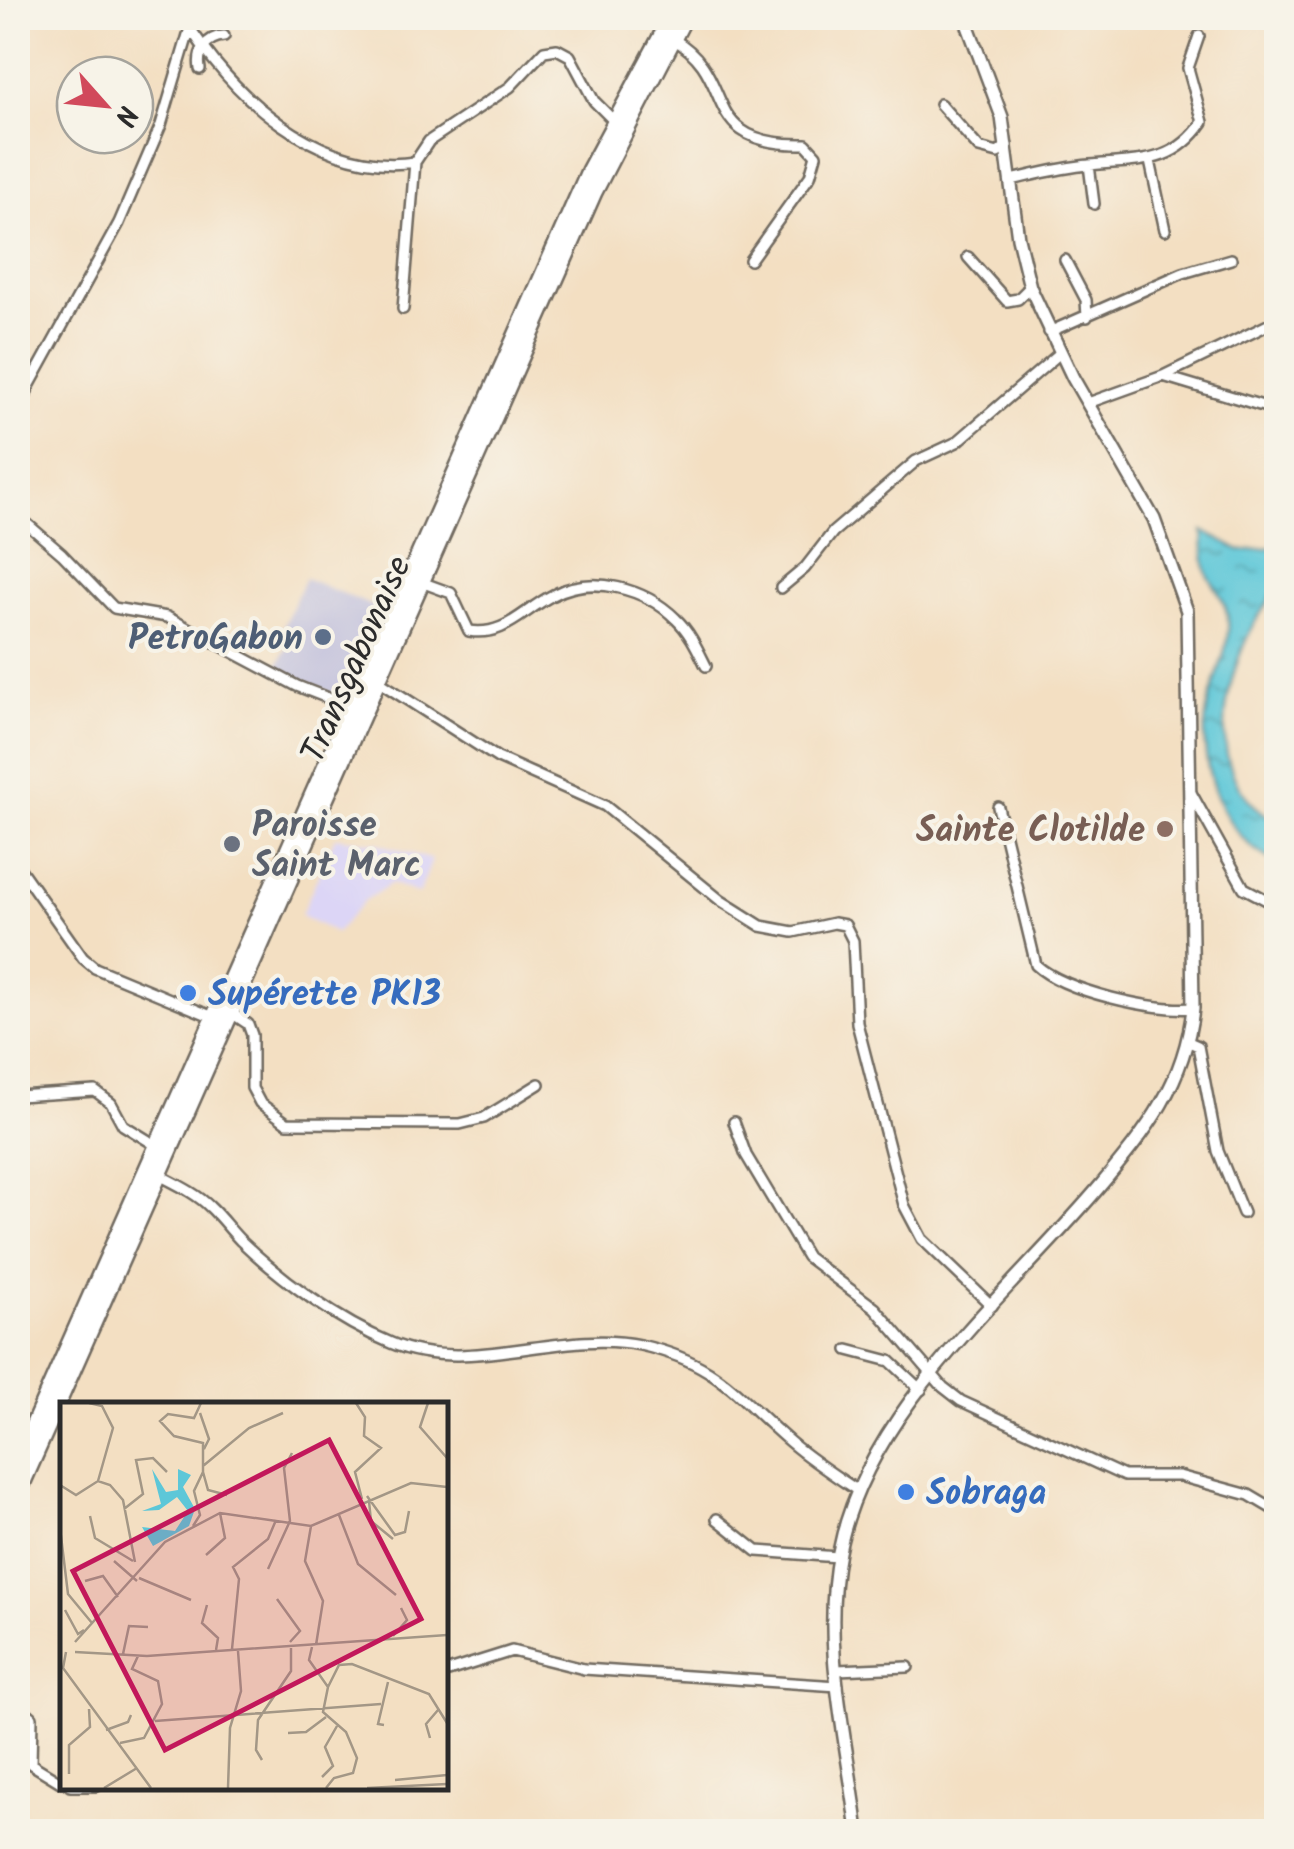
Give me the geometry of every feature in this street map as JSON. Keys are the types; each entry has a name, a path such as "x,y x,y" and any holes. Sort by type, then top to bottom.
{"highway":[{"name":"Transgabonaise","path":"18,1460 614,121 671,18"},
{"name":"Transgabonaise","path":"18,1493 608,162 684,18"}],"street":[{"path":"90,18 110,18"},
{"path":"184,18 258,110 278,124 366,162 391,166 416,162"},
{"path":"858,1832 838,1686 832,1597 838,1557 858,1491 886,1437 933,1375 1058,1238 1150,1126 1178,1079 1193,1008 1188,610 1154,518 1060,354 1030,286 1018,238 1008,145 994,91 965,18"},
{"path":"18,420 28,388 119,222 161,126 190,28"},
{"path":"200,69 204,46 212,38 224,36"},
{"path":"1011,180 1089,164 1150,162 1176,152 1202,122 1188,68 1199,36"},
{"path":"673,39 703,62 719,102 752,139 767,144 806,144 816,155 810,176 750,260"},
{"path":"403,309 416,162 429,141 510,86 544,52 557,49 570,56 594,101 614,121"},
{"path":"940,104 979,148 989,154 1008,145"},
{"path":"1150,162 1165,230"},
{"path":"1089,164 1094,204"},
{"path":"968,257 1007,301 1018,299 1030,286"},
{"path":"1049,332 1183,273 1231,259"},
{"path":"1065,260 1086,300 1087,317"},
{"path":"1088,404 1163,376 1276,321"},
{"path":"781,588 805,568 833,532 916,461 957,442 1060,354"},
{"path":"1163,376 1276,410"},
{"path":"18,516 62,554 114,608 166,617 298,686 351,707"},
{"path":"421,582 451,594 469,631 484,633 512,623 554,594 599,582 614,586 676,618 706,666"},
{"path":"378,681 498,758 605,806 720,900 761,926 793,932 834,922 845,925 853,941 857,1023 904,1206 922,1239 993,1307"},
{"path":"1189,788 1244,888 1276,905"},
{"path":"998,807 1036,965 1059,982 1168,1008 1193,1008"},
{"path":"18,866 83,958 95,968 213,1018"},
{"path":"230,1012 248,1024 252,1035 252,1088 260,1103 286,1123 460,1124 484,1118 539,1084"},
{"path":"1188,1042 1198,1046 1218,1150 1243,1214"},
{"path":"1276,1088 1276,1101"},
{"path":"18,1096 95,1091 111,1103 123,1125 157,1146"},
{"path":"734,1122 746,1156 807,1256 875,1308 960,1401 1101,1468 1124,1476 1179,1476 1249,1494 1276,1511"},
{"path":"159,1174 210,1206 240,1240 285,1276 349,1321 392,1344 413,1350 488,1354 592,1341 636,1344 675,1355 713,1370 789,1441 858,1491"},
{"path":"848,1350 890,1361 921,1390"},
{"path":"717,1520 757,1551 838,1557"},
{"path":"448,1671 512,1651 584,1669 838,1686"},
{"path":"837,1670 908,1666"},
{"path":"18,1705 32,1716 31,1764 60,1783"}],"shaded area":[{"path":"305,578 384,611 344,699 276,669 290,643 279,636"},
{"path":"335,837 378,843 432,860 419,894 392,883 364,901 336,933 301,915"}],"water":[{"path":"1203,531 1241,551 1276,547 1277,582 1239,658 1226,710 1225,736 1238,784 1253,804 1276,821 1276,862 1242,837 1228,819 1210,777 1207,711 1227,642 1228,620 1224,603 1207,572"}],"place":[{"name":"PetroGabon","path":"323,637"},
{"name":"Sainte Clotilde","path":"1165,829"},
{"name":"Paroisse Saint Marc","path":"232,844"},
{"name":"Supérette PK13","path":"188,993"},
{"name":"Sobraga","path":"906,1492"}]}
